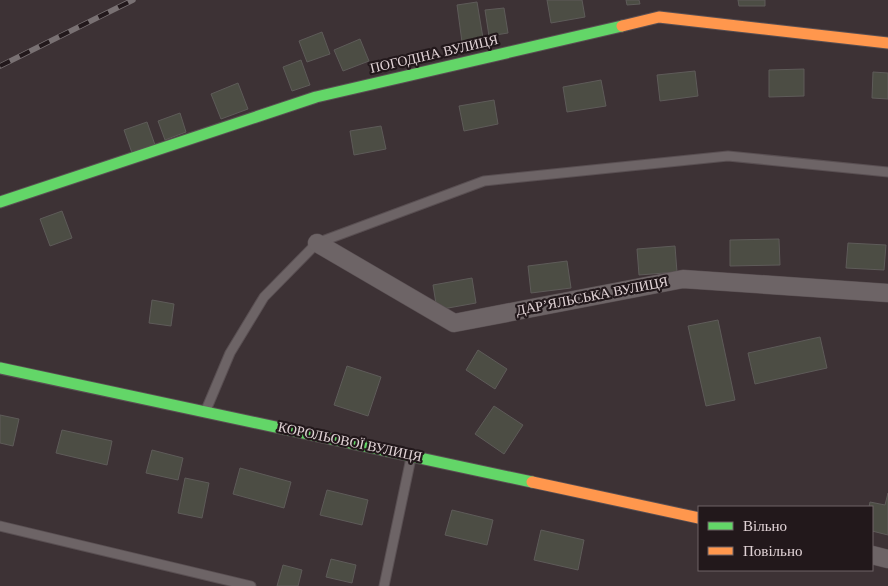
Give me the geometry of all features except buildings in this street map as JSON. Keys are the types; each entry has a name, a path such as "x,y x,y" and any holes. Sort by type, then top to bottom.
{"street":[{"name":"ПОГОДІНА ВУЛИЦЯ","path":"0,202 316,97 659,17 888,43"},
{"name":"ДАР’ЯЛЬСЬКА ВУЛИЦЯ","path":"317,243 454,323 683,279 888,293"},
{"name":"КОРОЛЬОВОЇ ВУЛИЦЯ","path":"0,368 698,518"},
{"path":"873,555 888,559"}],"lane":[{"path":"205,412 230,353 264,297 317,243 484,180 728,156 888,172"},
{"path":"384,586 411,455"},
{"path":"0,526 251,586"}],"railway":[{"path":"0,66 133,0"}],"traffic: fast":[{"path":"0,202 316,97 622,26"},
{"path":"0,368 532,482"}],"traffic: slow":[{"path":"622,26 659,17 888,43"},
{"path":"532,482 698,518"}]}
